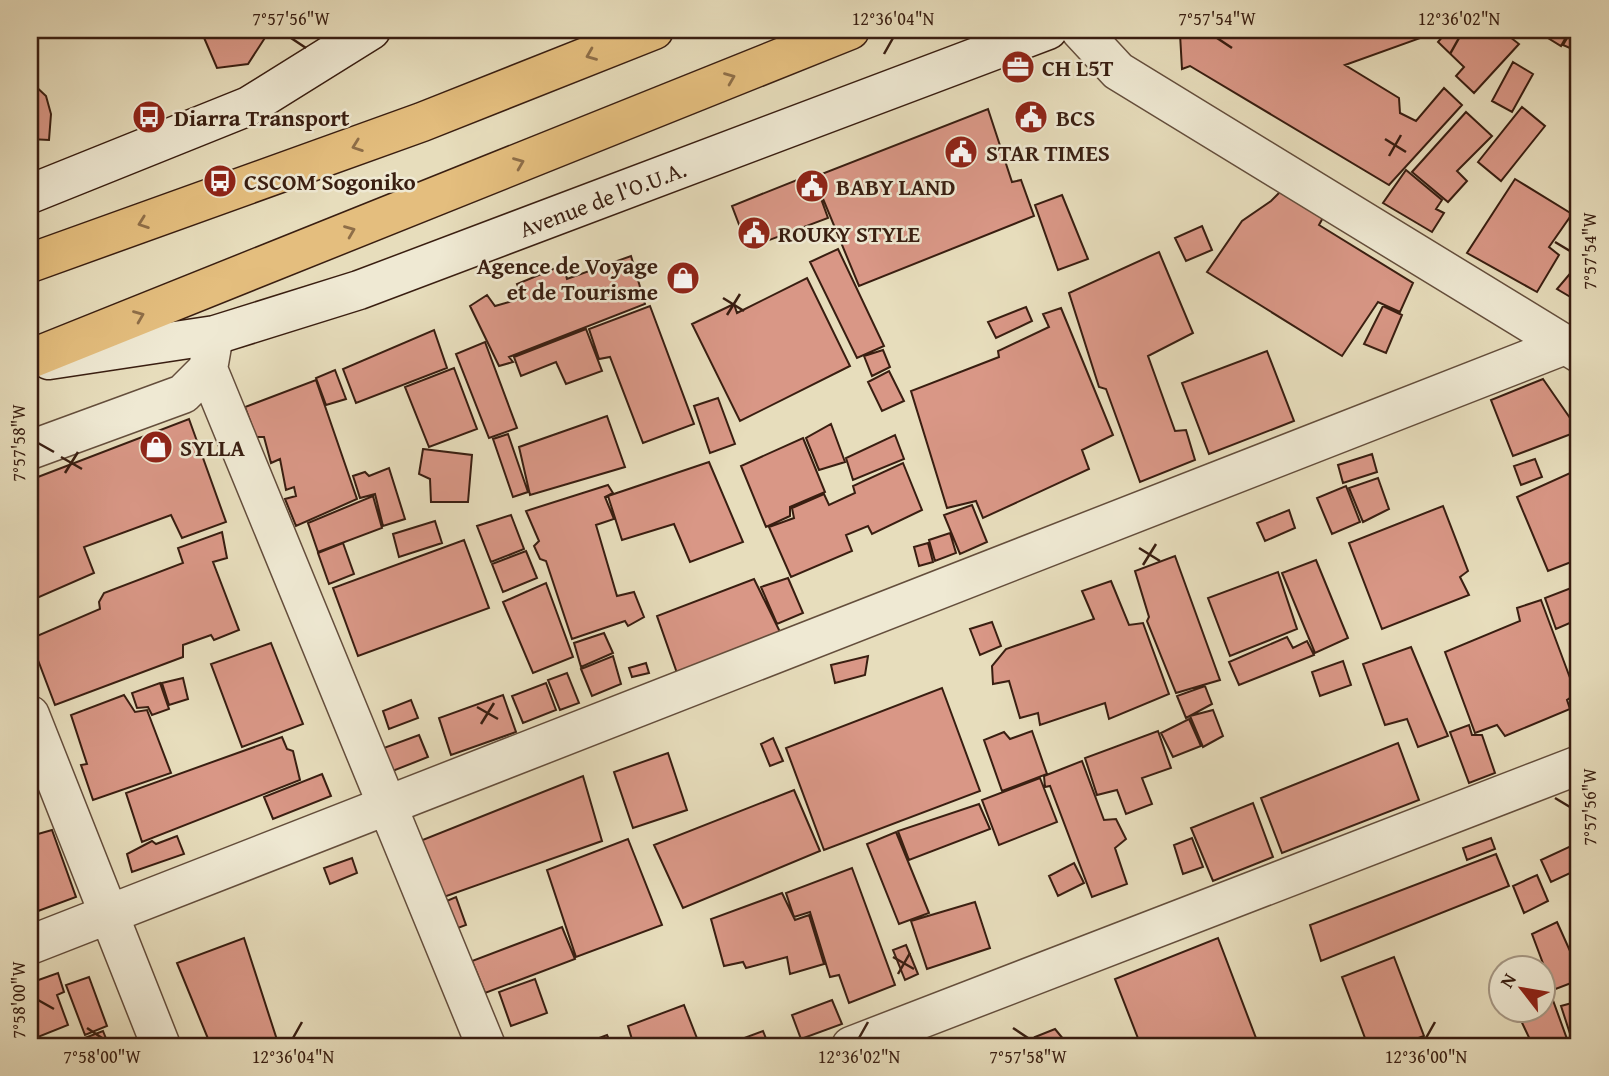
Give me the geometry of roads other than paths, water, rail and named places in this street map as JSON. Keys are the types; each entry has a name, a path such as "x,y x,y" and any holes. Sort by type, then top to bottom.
{"highway":[{"path":"30,264 422,122 654,30"},
{"path":"30,361 850,30"}],"street":[{"path":"30,194 249,106 371,30"},
{"name":"Avenue de l'O.U.A.","path":"30,450 183,394 211,352 359,290 1048,30"},
{"path":"1080,30 1118,71 1572,349"},
{"path":"30,945 1572,349"},
{"path":"30,361 211,352 388,805 486,1046"},
{"path":"30,715 161,1046"},
{"path":"850,1046 1579,765"}],"place":[{"name":"CH L5T","path":"1018,67"},
{"name":"Diarra Transport","path":"149,117"},
{"name":"BCS","path":"1031,117"},
{"name":"STAR TIMES","path":"961,152"},
{"name":"CSCOM Sogoniko","path":"220,181"},
{"name":"BABY LAND","path":"812,186"},
{"name":"ROUKY STYLE","path":"754,233"},
{"name":"Agence de Voyage et de Tourisme","path":"683,278"},
{"name":"SYLLA","path":"156,447"}]}
